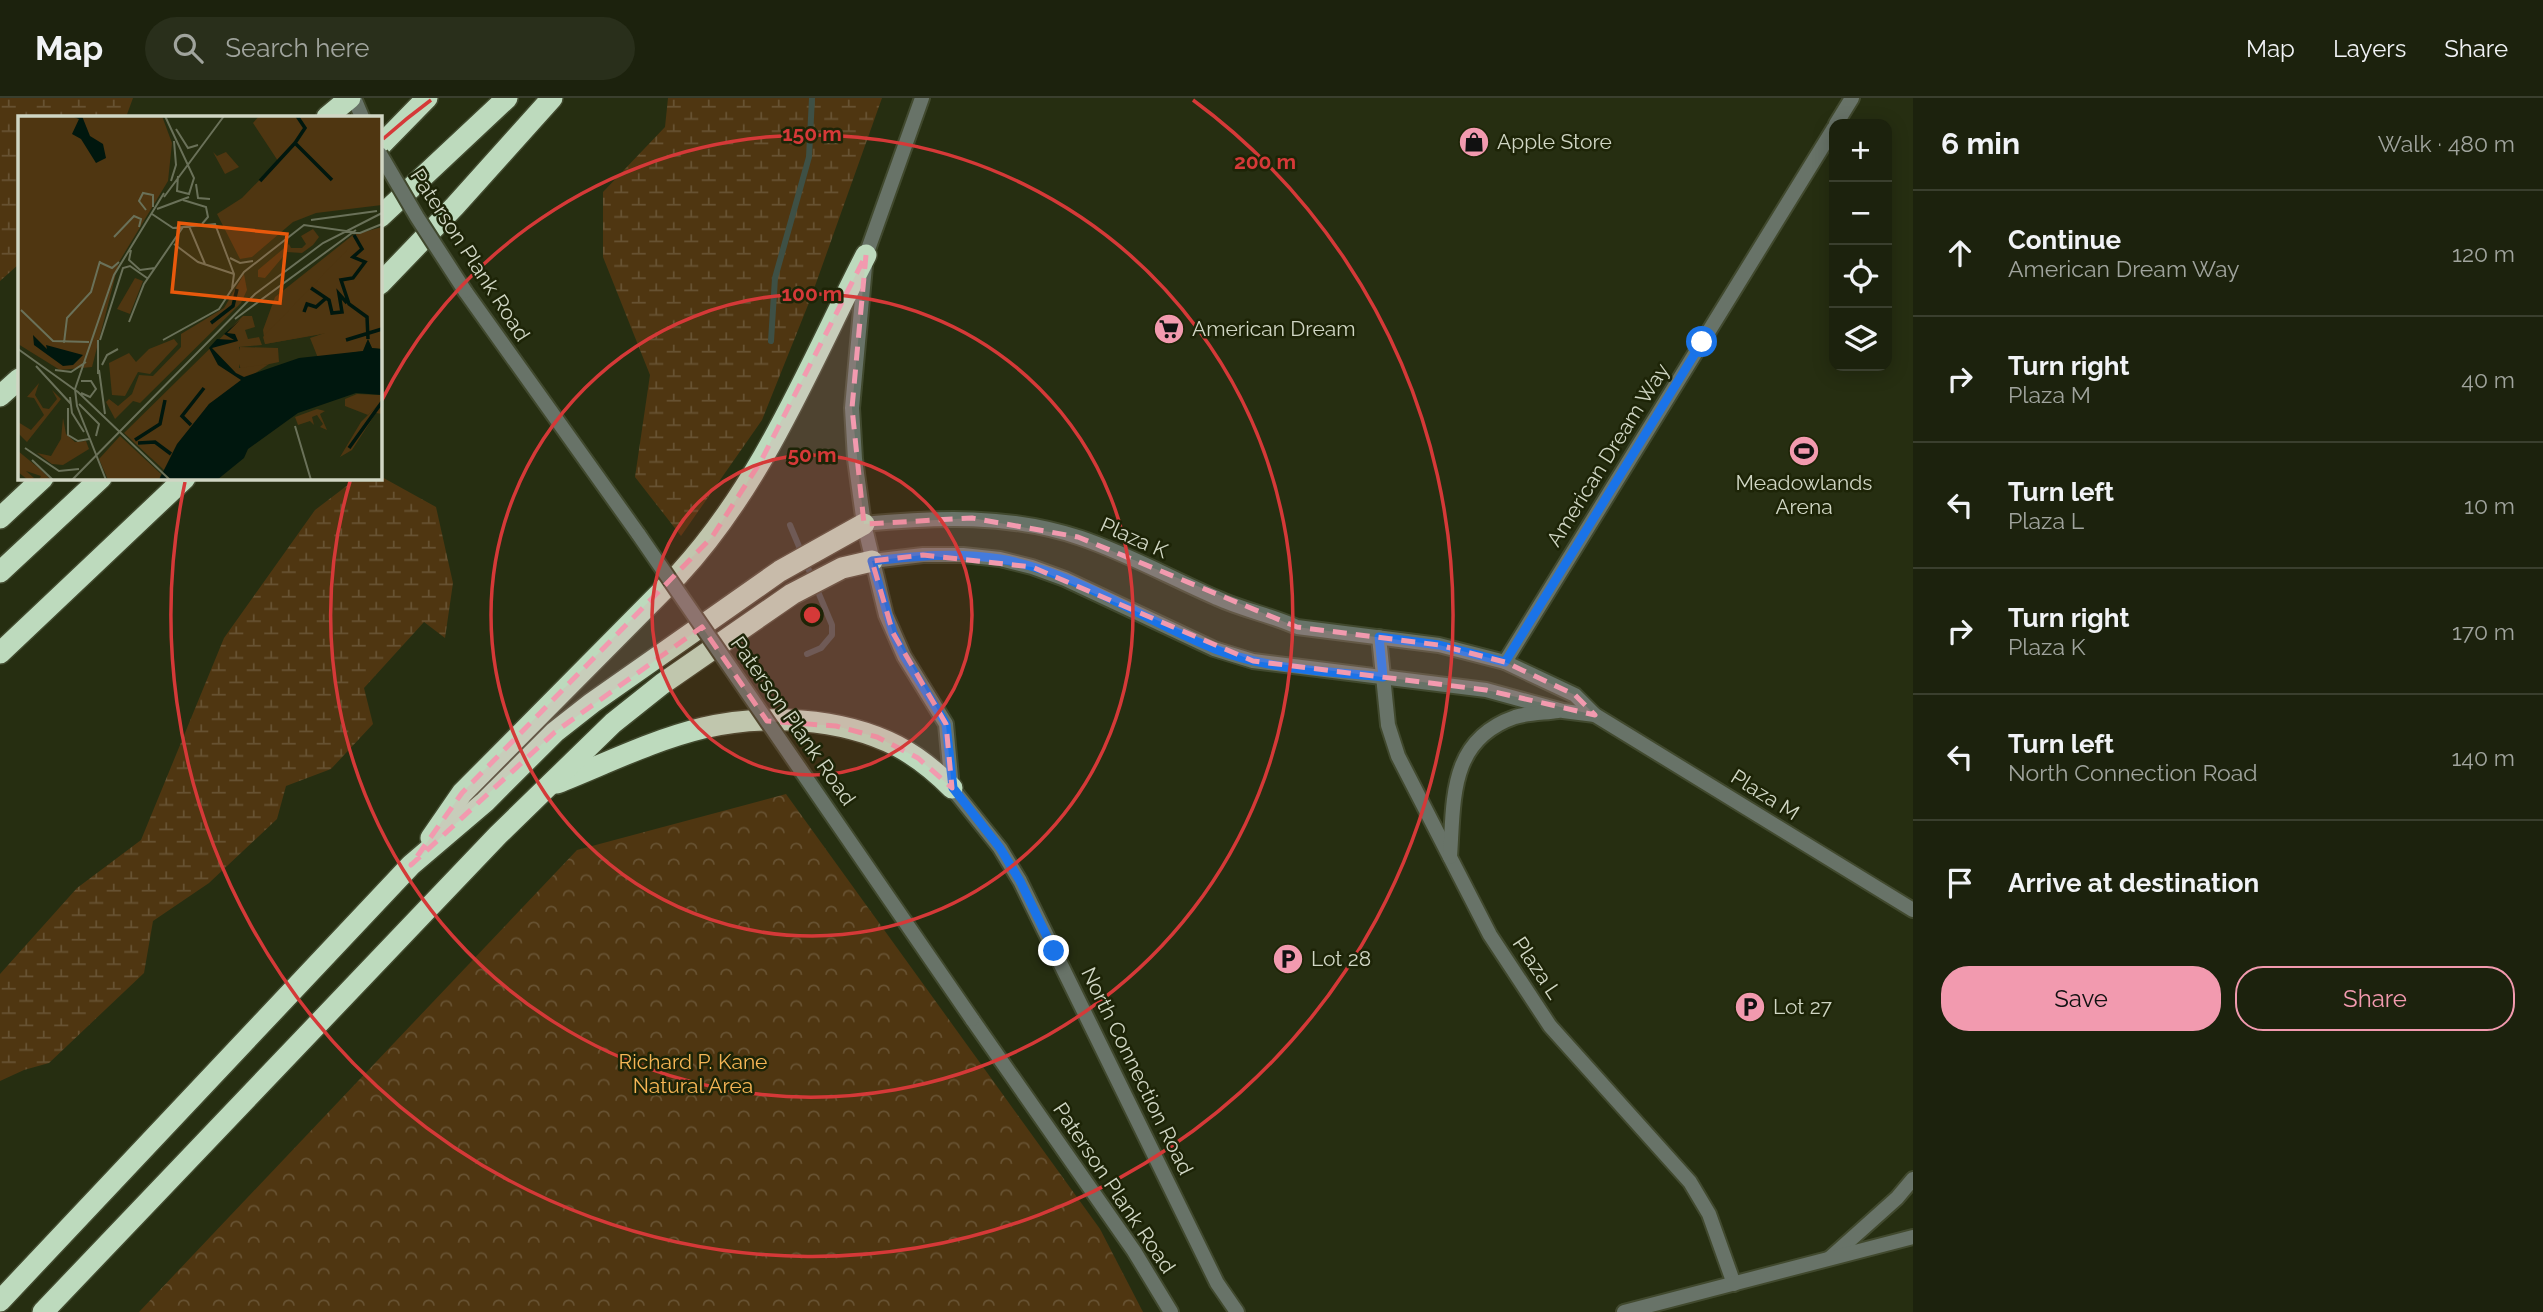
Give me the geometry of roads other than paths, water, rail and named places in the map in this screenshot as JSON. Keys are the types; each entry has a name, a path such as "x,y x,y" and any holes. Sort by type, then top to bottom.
{"highway":[{"path":"328,116 352,98"},
{"path":"382,144 427,98"},
{"path":"382,216 507,98"},
{"path":"382,282 552,98"},
{"path":"411,865 462,793 679,575 730,513 761,461 866,255"},
{"path":"0,396 18,380"},
{"path":"0,518 41,480"},
{"path":"0,572 99,480"},
{"path":"0,653 183,480"},
{"path":"0,1301 411,865 485,802 555,732 780,571 864,524"},
{"path":"43,1312 545,788 613,723 792,594 836,570 872,561"},
{"path":"545,788 681,735 725,724 770,721 836,726 877,737 918,758 953,788"}],"street":[{"path":"352,98 361,116"},
{"path":"922,98 866,255 852,408 855,459 872,561 893,633 946,724 953,788"},
{"name":"American Dream Way","path":"1839,119 1852,98"},
{"name":"American Dream Way","path":"1505,662 1829,136"},
{"name":"Paterson Plank Road","path":"382,158 416,217 465,291 639,535 1134,1251 1171,1312"},
{"name":"Plaza K","path":"864,524 972,518 1041,527 1115,551 1220,600 1297,627 1379,637"},
{"path":"872,561 923,555 1000,559 1065,579 1214,649 1253,661 1383,677"},
{"name":"Plaza M","path":"1379,637 1439,645 1505,662 1575,695 1595,715 1913,909"},
{"name":"Plaza L","path":"1379,637 1388,725 1398,756 1490,935 1550,1026 1690,1182 1709,1214 1734,1284"},
{"name":"Plaza M","path":"1383,677 1486,690 1563,711 1595,715"},
{"path":"1450,858 1456,783 1461,764 1476,741 1493,727 1518,716 1563,711"},
{"name":"North Connection Road","path":"953,788 1000,848 1020,881 1217,1283 1237,1312"},
{"path":"1829,1259 1897,1198 1913,1178"},
{"path":"1624,1312 1913,1237"}],"waterway":[{"path":"771,341 775,278 809,157 812,98"},
{"path":"790,525 832,625 832,635 821,648 807,654"}],"place":[{"name":"Apple Store","path":"1474,142"},
{"name":"American Dream","path":"1169,329"},
{"name":"Meadowlands Arena","path":"1804,451"},
{"name":"Lot 28","path":"1288,959"},
{"name":"Lot 27","path":"1750,1007"}],"park label":[{"name":"Richard P. Kane Natural Area","path":"693,1074"}]}
